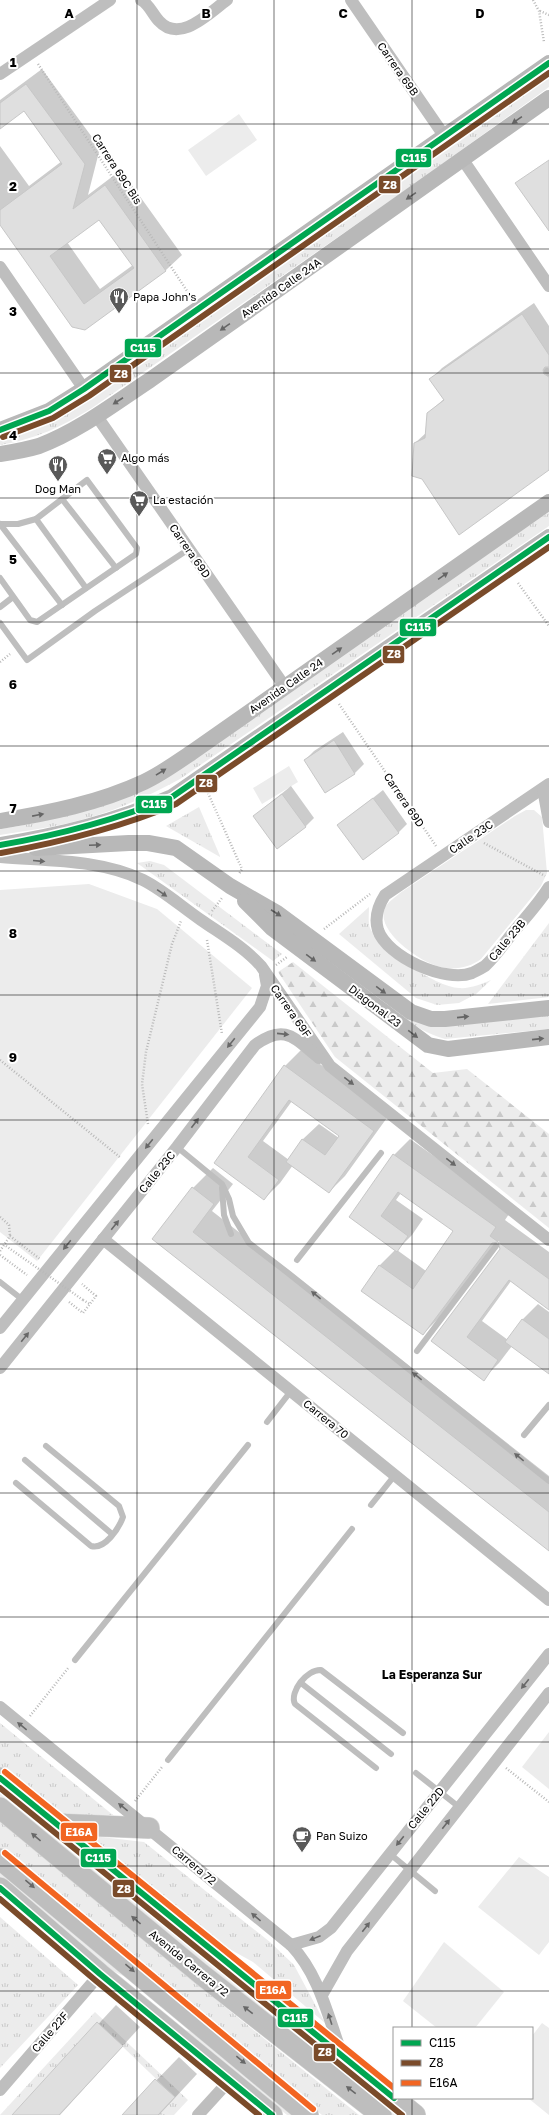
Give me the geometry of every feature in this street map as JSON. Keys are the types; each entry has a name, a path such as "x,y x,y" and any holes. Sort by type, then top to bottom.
{"highway":[{"path":"0,1778 393,2098"},
{"name":"Avenida Carrera 72","path":"0,1808 201,1974 381,2115"},
{"path":"56,1824 149,1828"},
{"path":"0,1859 200,2027 308,2115"},
{"path":"0,1888 100,1974 272,2115"},
{"path":"142,2008 200,2027"},
{"path":"395,2099 415,2115"}],"main road":[{"path":"0,430 49,411 84,389 549,63"},
{"name":"Avenida Calle 24A","path":"0,454 39,446 57,438 150,380 549,98"},
{"name":"Avenida Calle 24","path":"0,821 62,810 130,789 146,781 285,687 549,502"},
{"path":"0,845 71,832 116,819 172,797 549,537"},
{"name":"Diagonal 23","path":"0,850 129,843 165,845 186,853 230,886 277,913 411,1012 422,1016 445,1019 549,1008"},
{"name":"Diagonal 23","path":"230,886 272,928 428,1045 448,1049 549,1037"}],"street":[{"path":"0,74 110,0"},
{"path":"141,0 160,22 166,27 174,30 191,26 227,0"},
{"name":"Carrera 69B","path":"351,0 445,137"},
{"path":"463,160 549,286"},
{"path":"0,267 84,389"},
{"name":"Carrera 69D","path":"96,415 285,687"},
{"path":"546,786 549,822"},
{"name":"Calle 23C","path":"452,975 434,973 417,965 385,940 378,931 377,911 385,895 392,889 546,786"},
{"name":"Carrera 69F","path":"0,857 96,866 123,872 144,880 254,958 330,1066 549,1240"},
{"name":"Calle 23B","path":"452,975 471,973 485,966 541,900 549,887"},
{"path":"0,1328 264,1001 267,986 265,974"},
{"name":"Calle 23C","path":"0,1368 177,1147 255,1045 266,1037 274,1034 290,1035 330,1066"},
{"name":"Carrera 70","path":"103,1239 549,1600"},
{"name":"Calle 22D","path":"291,1945 319,1937 331,1928 549,1654"},
{"path":"322,1995 347,1951 549,1692"},
{"name":"Carrera 72","path":"0,1707 291,1945 310,1970 322,1995 342,2057"},
{"name":"Calle 22F","path":"0,2090 100,1974"},
{"path":"198,2115 229,2081"}],"lane":[{"path":"0,524 18,524 36,519 87,480 137,548 136,554 37,622 30,620 0,578"},
{"path":"62,499 116,568"},
{"path":"36,519 86,588"},
{"path":"0,524 62,605"},
{"path":"0,623 27,660 95,611 189,549"},
{"path":"0,607 13,597"},
{"path":"177,1147 222,1184 229,1199 232,1216 248,1243 288,1273 549,1481"},
{"path":"298,1260 381,1153"},
{"path":"222,1184 224,1215 231,1234"},
{"path":"417,1351 496,1246"},
{"path":"0,1282 23,1300"},
{"path":"267,1422 292,1391"},
{"path":"524,1435 549,1405"},
{"path":"75,1660 248,1445"},
{"path":"16,1484 91,1546 96,1547 103,1545 112,1534 123,1517 119,1506 46,1446"},
{"path":"25,1460 112,1534"},
{"path":"371,1505 395,1475"},
{"path":"168,1760 352,1529"},
{"path":"376,1768 295,1704 293,1700 294,1692 312,1671 321,1670 403,1733"},
{"path":"301,1684 392,1754"},
{"path":"416,1773 459,1807"},
{"path":"390,1854 435,1891"}],"path":[{"path":"533,0 539,11 544,42"},
{"path":"539,11 549,15"},
{"name":"Carrera 69C Bis","path":"31,53 189,294"},
{"path":"518,584 549,626"},
{"name":"Carrera 69D","path":"339,704 442,856"},
{"path":"208,793 242,869"},
{"path":"472,836 549,878"},
{"path":"429,850 435,845"},
{"path":"311,938 373,892"},
{"path":"152,1141 142,1084 146,1052 172,944 178,926 187,910"},
{"path":"204,922 225,1050"},
{"path":"265,974 298,948"},
{"path":"0,1060 131,1166"},
{"path":"0,1217 9,1225 10,1236 5,1246 0,1251"},
{"path":"10,1236 50,1266"},
{"path":"5,1246 90,1304"},
{"path":"0,1255 37,1282"},
{"path":"73,1305 83,1313 90,1304 96,1296 86,1288"},
{"path":"22,1725 75,1660"},
{"path":"128,1811 168,1760"},
{"path":"496,1761 549,1802"}],"green space":[{"path":"549,74 549,87 420,180 92,408 70,421 37,436 0,445 0,435 22,430 43,422 64,412 83,400"},
{"path":"239,114 257,140 206,176 188,150"},
{"path":"549,512 549,526 180,779 140,799 98,815 61,825 0,835 0,829 48,820 128,796"},
{"path":"289,766 298,782 262,804 253,788"},
{"path":"199,807 220,856 220,857 166,826"},
{"path":"526,810 534,810 542,817 547,873 541,886 481,959 471,965 460,968 443,968 419,958 391,934 383,915 389,902 400,893"},
{"path":"150,861 164,865 282,954 273,961 137,863"},
{"path":"89,884 157,909 252,988 37,1261 0,1232 0,890"},
{"path":"369,907 369,926 375,937 409,966 437,981 459,988 479,985 491,980 476,994 459,1003 437,1005 416,998 339,934"},
{"path":"549,923 549,997 488,1004"},
{"path":"293,962 433,1073 467,1069 549,1134 549,1228 335,1057 278,972"},
{"path":"381,1001 420,1021 549,1013 549,1029 445,1039 419,1028"},
{"path":"0,1723 113,1815 57,1815 0,1767"},
{"path":"549,1732 549,1789 522,1767"},
{"path":"0,1791 406,2115 387,2115 0,1801"},
{"path":"0,1820 230,2011 359,2115 322,2115 278,2079 0,1849"},
{"path":"84,1835 144,1842 270,1942 294,1965 325,2023 253,1962 204,1935"},
{"path":"519,1857 549,1877 549,1942 539,1955 478,1907"},
{"path":"0,1870 138,1983 111,1970 0,1879"},
{"path":"0,1917 78,1985 0,2068"},
{"path":"444,1942 504,1992 476,2027 436,2027 403,2001"},
{"path":"95,2012 188,2100 174,2115 158,2115 175,2097 97,2022 12,2115 0,2115"},
{"path":"542,2023 549,2028 549,2115 529,2099 533,2099 533,2035"},
{"path":"182,2029 197,2033 297,2115 287,2115"}],"building":[{"path":"26,84 85,164 73,209 105,185 166,271 85,330 72,327 0,225 0,210 62,164 24,111 0,129 0,103","holes":["99,220 134,268 84,304 50,256"]},
{"path":"549,160 549,231 515,183"},
{"path":"522,314 549,355 549,367 545,367 543,370 544,374 549,377 549,470 459,535 422,479 412,476 414,443 425,438 427,413 444,400 429,379"},
{"path":"334,740 355,774 325,793 304,760"},
{"path":"282,794 306,827 277,849 253,816"},
{"path":"373,798 399,833 363,860 337,825"},
{"path":"284,1065 374,1131 329,1193 286,1162 302,1139 325,1155 339,1136 289,1100 248,1157 279,1180 264,1200 214,1163"},
{"path":"393,1154 496,1227 490,1236 549,1279 549,1310 509,1280 467,1337 498,1360 484,1381 431,1341 500,1249 498,1242 492,1243 423,1335 361,1291 379,1265 413,1289 453,1231 398,1192 381,1216 408,1236 397,1252 349,1217"},
{"path":"192,1187 214,1204 193,1232 549,1512 549,1551 152,1239"},
{"path":"522,1319 549,1339 549,1374 505,1342"},
{"path":"97,2022 123,2046 59,2115 12,2115"},
{"path":"155,2079 175,2097 158,2115 122,2115"}],"transit line":[{"name":"C115","path":"0,430 49,411 84,389 549,63"},
{"name":"Z8","path":"3,437 53,418 89,396 549,73"},
{"name":"C115","path":"0,845 44,837 109,820 172,797 549,537"},
{"name":"Z8","path":"1,853 46,844 112,827 155,813 176,804 549,547"},
{"name":"E16A","path":"5,1772 393,2087"},
{"name":"C115","path":"0,1778 393,2097"},
{"name":"Z8","path":"0,1788 402,2115"},
{"name":"E16A","path":"5,1853 313,2109"},
{"name":"C115","path":"0,1888 100,1974 272,2115"},
{"name":"Z8","path":"0,1899 95,1980 259,2115"}],"place":[{"name":"Papa John's","path":"119,314"},
{"name":"Algo más","path":"107,475"},
{"name":"Dog Man","path":"58,482"},
{"name":"La estación","path":"139,517"},
{"name":"Pan Suizo","path":"302,1853"}],"district":[{"name":"La Esperanza Sur","path":"432,1675"}]}
